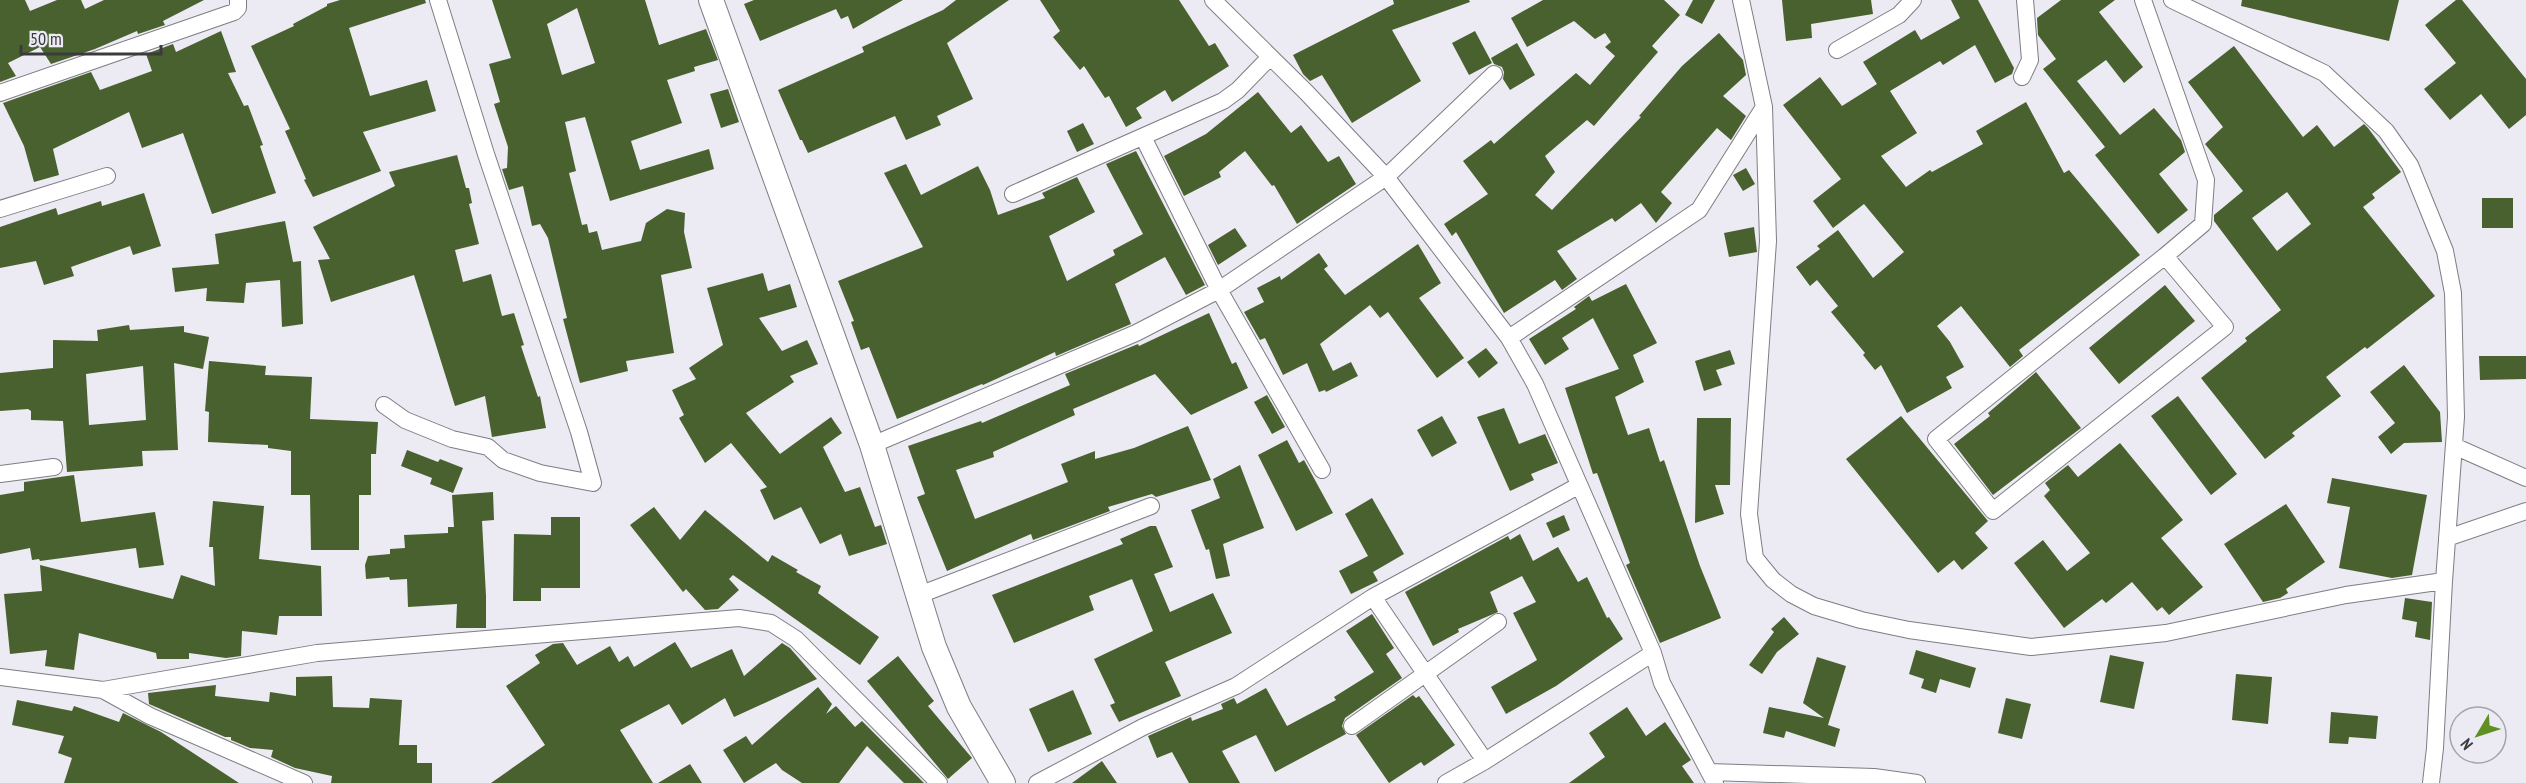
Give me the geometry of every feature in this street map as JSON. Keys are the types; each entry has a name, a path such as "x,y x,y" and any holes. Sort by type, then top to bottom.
{"street":[{"path":"0,93 234,12 238,8 238,0"},
{"path":"384,405 405,420 452,439 488,447 503,460 540,473 593,483 579,432 486,154 438,0"},
{"path":"711,0 872,445 934,647 959,707 1003,783"},
{"path":"1213,0 1386,177 1509,338 1535,384 1653,653 1662,683 1712,778 1874,777 1917,783"},
{"path":"1741,0 1764,107 1768,257 1749,514 1755,558 1773,580 1791,594 1814,606 1861,620 2031,647 2166,633 2346,595 2444,581"},
{"path":"1837,50 1899,15 1913,0"},
{"path":"2022,77 2030,60 2025,0"},
{"path":"2143,0 2206,180 2203,224 1936,439 1993,511 2225,327 2165,256"},
{"path":"2172,0 2324,73 2386,131 2410,165 2445,251 2453,293 2456,417 2431,783"},
{"path":"1012,194 1231,96 1270,57"},
{"path":"872,445 1136,333 1219,290 1386,177 1494,74"},
{"path":"1509,338 1699,210 1764,107"},
{"path":"1143,136 1219,290 1322,470"},
{"path":"0,209 107,176"},
{"path":"2454,446 2526,477"},
{"path":"0,474 54,467"},
{"path":"1036,783 1143,727 1236,686 1373,597 1578,486"},
{"path":"919,595 1151,506"},
{"path":"2447,538 2526,512"},
{"path":"1373,597 1485,761"},
{"path":"0,677 103,690 317,653 739,618 771,623 796,639 939,783"},
{"path":"1352,726 1498,622"},
{"path":"1446,783 1485,761 1653,653"},
{"path":"103,690 150,716 304,783"}],"building":[{"path":"0,0 25,0 30,11 57,0 81,0 85,9 104,0 204,0 163,21 165,25 138,34 137,31 51,64 40,47 8,63 16,76 0,82"},
{"path":"340,0 425,0 426,3 349,28 370,96 427,80 436,111 363,132 381,171 313,197 285,131 290,129 251,46 294,26 293,24 327,4"},
{"path":"492,0 645,0 659,45 706,29 718,60 694,67 695,71 667,80 682,123 631,141 640,170 709,149 714,169 610,201 585,117 565,122 576,171 569,173 582,225 587,224 589,233 597,231 602,250 641,241 646,223 667,209 685,213 684,232 692,268 661,275 674,353 626,361 628,371 580,383 563,319 567,318 548,238 540,224 532,226 523,186 509,190 502,169 507,168 508,147 494,104 500,102 489,64 511,58","holes":["577,8 595,63 562,75 547,24"]},
{"path":"754,0 903,0 853,29 848,16 841,19 836,9 760,41 744,4"},
{"path":"956,0 1009,0 947,43 973,99 937,116 941,125 906,140 895,116 808,153 778,90 864,52 862,47 943,10"},
{"path":"1040,0 1179,0 1209,46 1215,43 1229,66 1172,102 1165,90 1136,108 1142,118 1126,127 1109,96 1105,98 1084,66 1080,70 1053,37 1060,31"},
{"path":"1393,0 1469,0 1470,2 1392,30 1421,81 1352,123 1322,75 1310,81 1303,74 1293,55 1394,4"},
{"path":"1543,0 1664,0 1680,15 1652,46 1658,52 1594,126 1587,120 1545,156 1555,172 1535,195 1552,210 1641,117 1639,116 1682,66 1719,33 1743,60 1746,75 1723,96 1746,116 1731,140 1717,128 1661,192 1672,203 1656,223 1641,203 1615,222 1612,218 1557,251 1577,279 1562,290 1555,280 1504,313 1456,232 1452,236 1444,224 1488,194 1463,161 1491,140 1494,144 1576,73 1590,85 1615,56 1605,47 1611,42 1605,33 1595,39 1574,21 1527,47 1511,18"},
{"path":"1693,0 1715,0 1702,24 1685,15"},
{"path":"1782,0 1871,0 1873,14 1811,24 1812,38 1786,41"},
{"path":"1951,0 1978,0 2014,68 2012,74 1995,83 1975,45 1943,65 1940,61 1890,91 1917,133 1881,156 1906,187 1930,170 1932,172 1983,144 1976,131 2026,102 2064,173 2069,170 2140,255 2019,350 2023,356 2010,367 1961,306 1937,326 1950,342 1964,367 1946,377 1952,388 1907,413 1881,365 1875,370 1863,355 1865,353 1831,312 1838,306 1817,280 1810,286 1796,267 1820,249 1817,246 1838,230 1873,278 1904,252 1864,204 1833,228 1813,201 1841,179 1783,105 1820,77 1842,106 1877,84 1863,62 1915,30 1921,40 1960,18"},
{"path":"2061,0 2115,0 2099,12 2143,67 2124,83 2106,60 2077,81 2120,135 2154,108 2181,140 2185,152 2159,174 2188,210 2158,234 2095,155 2105,147 2043,69 2056,59 2038,35 2037,18"},
{"path":"2242,0 2399,0 2389,41 2241,6"},
{"path":"2456,0 2462,0 2526,79 2526,115 2509,129 2481,94 2450,120 2424,89 2456,63 2425,25"},
{"path":"221,31 236,72 228,73 244,106 248,105 263,145 260,146 276,193 212,214 183,133 142,148 129,112 53,149 59,175 34,182 24,146 3,103 91,72 100,90 152,71 146,54 173,44 176,52"},
{"path":"1475,31 1492,63 1469,75 1452,43"},
{"path":"1517,43 1535,75 1510,90 1503,79 1502,67 1494,64 1491,58"},
{"path":"2234,46 2303,137 2317,125 2334,147 2364,124 2401,172 2372,194 2375,198 2363,207 2435,296 2367,349 2365,347 2326,377 2341,396 2292,433 2295,436 2265,459 2201,378 2247,341 2245,338 2281,310 2214,221 2214,215 2243,191 2205,144 2223,127 2188,82","holes":["2287,192 2311,224 2277,251 2252,218"]},
{"path":"728,89 739,122 721,128 710,94"},
{"path":"1258,92 1291,133 1301,125 1328,162 1339,156 1356,184 1297,224 1274,185 1272,186 1245,151 1219,172 1221,177 1184,196 1164,156 1206,134"},
{"path":"1083,123 1094,144 1077,152 1067,131"},
{"path":"1136,151 1205,285 1186,295 1165,257 1115,284 1131,324 1056,356 1055,352 983,385 897,419 869,347 861,350 851,322 854,321 838,281 923,247 884,173 906,164 921,195 978,166 990,190 998,215 1045,198 1042,193 1077,177 1095,212 1049,236 1067,281 1115,255 1113,250 1143,234 1106,164"},
{"path":"457,155 466,188 469,188 472,203 469,204 479,244 455,250 463,282 491,274 502,316 514,313 524,345 521,346 538,397 540,396 546,428 492,437 485,396 455,406 414,275 331,302 318,260 330,259 313,227 395,186 389,172"},
{"path":"1746,168 1755,184 1743,191 1733,175"},
{"path":"144,193 161,246 133,255 130,246 71,267 74,276 44,285 36,261 0,268 0,227 56,208 58,215 101,201 102,206"},
{"path":"2482,198 2513,198 2513,228 2482,228"},
{"path":"285,221 293,262 301,261 303,324 282,327 280,280 246,283 244,303 206,301 207,288 175,292 172,268 219,264 215,234"},
{"path":"1754,227 1757,252 1729,257 1724,233"},
{"path":"1235,228 1247,246 1218,265 1208,245"},
{"path":"1418,244 1441,283 1419,298 1464,358 1437,378 1388,312 1380,318 1370,305 1320,344 1333,371 1351,362 1358,376 1326,392 1325,390 1319,392 1307,363 1283,375 1265,338 1260,340 1244,312 1264,302 1257,288 1280,276 1281,280 1319,253 1328,266 1324,269 1345,295"},
{"path":"763,273 768,291 790,284 797,307 759,318 782,351 807,340 818,364 790,376 794,382 746,413 780,454 831,417 842,433 823,447 845,492 860,487 875,527 881,525 887,544 849,556 841,534 820,544 801,507 774,520 760,490 767,487 731,443 705,463 679,418 684,415 672,390 696,379 689,368 723,345 707,288"},
{"path":"1626,284 1657,343 1633,355 1644,382 1615,397 1628,435 1649,428 1660,462 1664,460 1700,566 1721,618 1660,643 1626,565 1630,563 1597,473 1593,474 1565,388 1619,369 1593,318 1562,338 1569,349 1545,365 1529,339 1576,309 1574,307 1589,296 1592,301"},
{"path":"2165,285 2195,321 2119,384 2089,348"},
{"path":"1209,313 1232,364 1236,362 1248,388 1191,415 1155,374 1073,409 1075,415 993,452 994,457 956,470 975,519 1068,482 1061,464 1095,451 1095,459 1134,448 1188,426 1211,480 1156,497 1152,494 1108,507 1110,511 1033,540 1031,534 947,571 917,497 925,494 908,446 981,421 982,423 1070,385 1065,374 1138,344 1139,346"},
{"path":"129,325 130,330 184,326 184,332 209,337 203,369 174,363 178,450 142,451 143,466 67,472 63,421 31,420 31,411 28,409 0,411 0,373 53,368 53,340 98,341 97,330","holes":["143,366 146,420 89,425 86,374"]},
{"path":"1486,348 1498,363 1479,378 1467,362"},
{"path":"1730,350 1735,364 1716,370 1722,385 1704,391 1695,361"},
{"path":"2479,356 2526,356 2526,379 2480,380"},
{"path":"209,361 266,366 265,375 312,377 310,419 378,422 376,454 371,454 371,495 359,495 359,550 311,550 310,495 291,495 291,451 268,448 268,445 208,442 209,412 205,411"},
{"path":"2404,365 2440,412 2442,442 2404,443 2391,454 2378,437 2395,423 2370,392"},
{"path":"2036,372 2081,428 1993,495 1954,444 1990,416 1988,413"},
{"path":"1267,395 1285,427 1272,434 1254,402"},
{"path":"2178,396 2237,474 2211,495 2151,416"},
{"path":"1504,408 1519,444 1545,434 1558,463 1531,474 1534,480 1510,491 1477,417"},
{"path":"1442,416 1457,443 1432,457 1417,430"},
{"path":"1901,416 1988,521 1975,533 1988,548 1962,570 1954,560 1938,573 1846,459"},
{"path":"1697,418 1731,418 1730,485 1715,485 1724,514 1695,523"},
{"path":"1287,440 1299,463 1304,460 1333,513 1296,531 1258,455"},
{"path":"2120,443 2183,520 2161,538 2203,587 2169,615 2162,607 2157,611 2132,582 2106,603 2102,599 2064,628 2014,563 2043,540 2067,571 2090,553 2044,496 2050,490 2045,483 2068,465 2078,477"},
{"path":"407,450 438,462 440,459 463,468 453,493 430,484 432,478 401,466"},
{"path":"1240,465 1264,528 1223,544 1230,576 1216,579 1209,549 1206,550 1191,510 1220,498 1213,479"},
{"path":"74,475 81,522 155,512 164,565 139,568 136,548 40,561 39,559 32,560 30,548 0,554 0,495 24,491 24,482"},
{"path":"2332,478 2427,495 2412,575 2392,578 2339,568 2350,507 2327,503"},
{"path":"493,492 494,520 482,521 486,628 456,628 457,604 408,607 407,579 390,580 389,577 366,579 365,565 368,556 390,554 390,549 405,548 404,535 448,533 448,527 454,527 452,495"},
{"path":"1372,498 1404,554 1373,572 1378,581 1351,594 1339,571 1368,556 1345,514"},
{"path":"213,501 264,506 259,559 321,566 322,616 279,616 277,635 242,631 241,656 226,658 189,653 189,659 157,659 156,653 79,633 74,670 45,666 47,650 10,654 4,594 42,591 40,565 173,599 181,575 215,586 213,547 209,547"},
{"path":"2286,504 2325,562 2286,589 2288,593 2280,598 2263,602 2224,544"},
{"path":"654,507 680,540 705,510 768,562 772,555 821,586 818,593 879,637 860,665 733,575 729,579 739,590 718,609 705,610 686,589 683,592 630,525"},
{"path":"1564,515 1570,530 1553,538 1546,523"},
{"path":"551,517 580,517 580,588 541,588 541,601 513,601 514,534 551,535"},
{"path":"1150,526 1156,526 1173,567 1154,574 1170,612 1213,593 1232,633 1165,662 1181,696 1119,722 1110,705 1115,703 1094,659 1153,631 1132,579 1089,596 1094,610 1014,643 992,595 1123,544 1120,539"},
{"path":"1520,534 1533,561 1558,547 1578,582 1587,577 1607,618 1609,617 1623,639 1556,686 1506,714 1491,687 1537,660 1513,613 1536,602 1522,576 1490,592 1498,612 1458,629 1459,632 1433,646 1405,592 1508,536 1510,540"},
{"path":"2405,598 2432,602 2430,640 2415,637 2417,622 2402,619"},
{"path":"1372,614 1394,648 1386,654 1402,678 1345,718 1342,726 1346,734 1275,772 1256,735 1222,751 1240,783 1189,783 1172,752 1157,758 1148,736 1191,717 1192,721 1223,709 1221,704 1234,698 1237,704 1266,688 1287,726 1336,700 1334,697 1374,672 1346,631"},
{"path":"1784,617 1799,634 1777,652 1762,674 1749,665 1774,632 1771,629"},
{"path":"675,642 691,668 732,649 744,676 782,643 790,648 817,679 734,717 725,698 682,725 669,704 620,730 653,783 491,783 545,745 506,686 540,663 535,655 553,644 563,643 577,665 610,646 619,662 628,656 634,667"},
{"path":"1916,650 1976,668 1970,688 1940,679 1936,693 1921,688 1924,679 1909,674"},
{"path":"2110,655 2144,662 2134,709 2100,702"},
{"path":"898,656 934,701 928,706 972,758 948,779 867,681"},
{"path":"1817,657 1846,666 1828,725 1840,729 1835,747 1786,731 1784,738 1763,733 1769,707 1824,718 1803,703"},
{"path":"2236,674 2272,677 2268,724 2232,720"},
{"path":"332,676 333,707 369,708 370,698 402,700 399,745 417,745 417,763 432,763 432,783 331,783 332,776 295,768 271,757 273,750 250,748 231,740 231,737 225,737 149,704 148,693 216,685 215,696 269,702 270,692 296,696 296,677"},
{"path":"818,687 832,704 826,714 836,706 855,727 862,721 924,783 904,783 867,746 839,783 802,783 782,770 776,763 744,783 723,750 746,736 752,745"},
{"path":"1073,690 1092,734 1048,752 1029,709"},
{"path":"1413,695 1416,698 1419,696 1455,745 1424,766 1421,762 1389,783 1356,735"},
{"path":"2006,698 2031,704 2022,739 1998,733"},
{"path":"17,700 72,711 74,706 119,722 123,713 161,732 239,783 64,783 72,758 58,753 64,736 12,725"},
{"path":"1627,707 1646,736 1665,722 1691,760 1682,766 1694,783 1569,783 1605,757 1589,733"},
{"path":"2331,712 2378,716 2376,739 2349,737 2348,744 2329,743"},
{"path":"1102,761 1117,783 1072,783"},
{"path":"690,764 702,783 658,783"}]}
